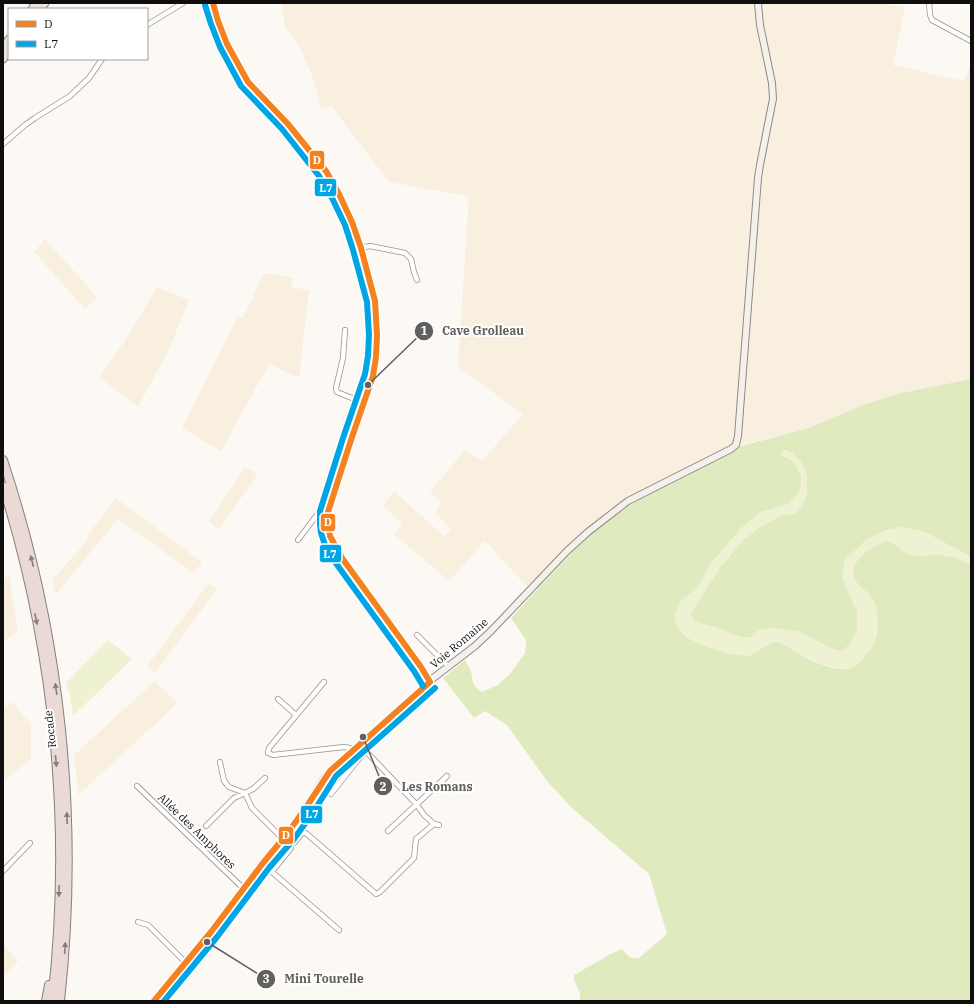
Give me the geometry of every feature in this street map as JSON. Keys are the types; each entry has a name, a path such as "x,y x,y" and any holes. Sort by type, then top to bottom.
{"highway":[{"name":"Rocade","path":"3,460 24,529 39,593 51,652 60,724 66,784 68,843 67,906 64,964 60,1001"},
{"path":"3,486 21,550 34,608 43,653 53,725 58,784 60,849 59,905 52,1001"},
{"path":"64,964 66,974 65,1001"},
{"path":"46,1001 50,976 55,968"}],"street":[{"path":"148,24 183,3"},
{"path":"213,3 227,44 248,82 288,124 326,171 346,208 361,248 375,301 377,335 376,357 364,403 328,512 327,521 333,544 421,667 430,682"},
{"name":"Voie Romaine","path":"158,1000 283,839 330,771 360,746 430,682 475,646 566,551 606,517 628,501 731,449 737,442 760,165 773,99 772,83 760,25 758,3"},
{"path":"929,3 932,20 971,41"},
{"path":"3,144 25,125 70,96 89,78 101,60"},
{"path":"361,248 370,246 405,252 411,259 417,280"},
{"path":"345,330 343,358 336,388 337,392 364,403"},
{"path":"298,540 321,511 328,512"},
{"path":"417,635 449,667"},
{"path":"324,682 269,748 268,753 273,755 344,747 350,748 354,751"},
{"path":"278,699 296,715"},
{"path":"360,746 424,814 434,824 439,825"},
{"path":"331,794 365,752"},
{"path":"220,762 224,781 229,787 245,793 252,808 283,839 291,844"},
{"path":"388,831 447,776"},
{"path":"206,826 234,798 253,789 265,778"},
{"name":"Allée des Amphores","path":"137,786 244,889"},
{"path":"339,930 272,872 291,848 291,844 294,843 303,832 307,834 376,894 380,892 414,858 416,839 434,824"},
{"path":"3,871 30,844"},
{"path":"138,922 148,925 186,962"}],"shaded area":[{"path":"281,3 881,3 905,7 893,65 964,81 971,64 971,379 814,427 741,445 691,471 542,587 532,592 485,541 449,581 394,534 403,525 383,506 394,491 445,537 451,530 435,512 441,502 430,492 465,450 482,461 523,414 458,367 469,196 389,182 332,107 321,109 314,81 301,49 285,27"},
{"path":"45,239 97,297 85,309 34,252"},
{"path":"264,273 293,278 291,287 309,290 299,378 269,364 221,451 182,428 238,316 243,318"},
{"path":"157,287 189,300 169,349 138,407 99,377 124,342"},
{"path":"245,467 258,474 219,529 209,522"},
{"path":"116,498 202,562 194,573 118,519 56,594 52,580 89,539 87,536"},
{"path":"9,575 18,630 3,642 3,580"},
{"path":"209,583 217,589 155,673 147,666"},
{"path":"155,681 178,703 78,795 74,755"},
{"path":"13,702 25,718 31,723 31,758 3,782 3,709"},
{"path":"3,944 18,961 5,975 3,973"}],"green space":[{"path":"971,379 971,557 925,532 903,527 886,530 866,540 845,560 842,577 857,611 857,629 851,643 842,651 826,646 800,632 775,628 759,630 751,637 740,637 718,628 694,622 691,613 719,569 744,539 762,526 780,516 794,514 803,505 807,494 807,474 801,462 793,453 783,449 781,455 791,460 798,469 801,478 800,488 796,496 789,504 761,512 741,528 708,567 699,586 680,602 675,614 676,625 686,637 702,645 726,653 750,656 772,642 778,642 802,656 820,664 833,668 846,669 853,667 863,659 871,649 876,636 878,618 876,606 874,601 856,581 854,574 854,567 857,561 868,551 887,541 911,555 924,556 935,554 957,558 971,565 971,1001 580,1001 580,993 574,980 574,975 622,949 631,958 639,958 667,934 649,874 572,808 547,781 507,725 485,711 474,718 443,678 465,660 471,670 474,683 478,690 482,692 498,685 510,674 525,653 526,640 511,618 575,549 602,524 645,495 741,446 809,428 863,405 897,394"},
{"path":"783,449 793,453 801,462 807,474 807,494 803,505 794,514 780,516 762,526 744,539 719,569 691,613 694,622 718,628 740,637 751,637 759,630 775,628 800,632 826,646 851,643 857,629 857,611 842,577 845,560 866,540 886,530 903,527 925,532 971,557 971,565 957,558 935,554 924,556 911,555 894,544 856,581 871,597 877,610 878,620 875,642 860,663 851,668 841,669 821,664 798,653 782,643 772,642 750,656 726,653 702,645 686,637 676,625 675,614 680,602 699,586 708,567 741,528 761,512 789,504 791,460 781,455"},
{"path":"108,640 132,659 73,716 70,696 66,683"}],"transit line":[{"name":"D","path":"213,3 227,44 248,82 288,124 326,171 352,222 361,248 375,301 377,335 376,357 373,376 328,512 328,525 330,536 342,558 421,667 430,682"},
{"name":"L7","path":"205,5 220,47 241,86 282,129 319,176 345,225 367,302 369,335 368,356 365,374 320,511 321,533 325,545 335,562 414,671 423,686"},
{"name":"D","path":"154,1001 211,932 287,834 330,771 430,682"},
{"name":"L7","path":"164,1001 217,937 269,868 294,839 336,776 435,688"}],"place":[{"name":"Cave Grolleau","path":"368,385"},
{"name":"Les Romans","path":"363,737"},
{"name":"Mini Tourelle","path":"207,942"}]}
